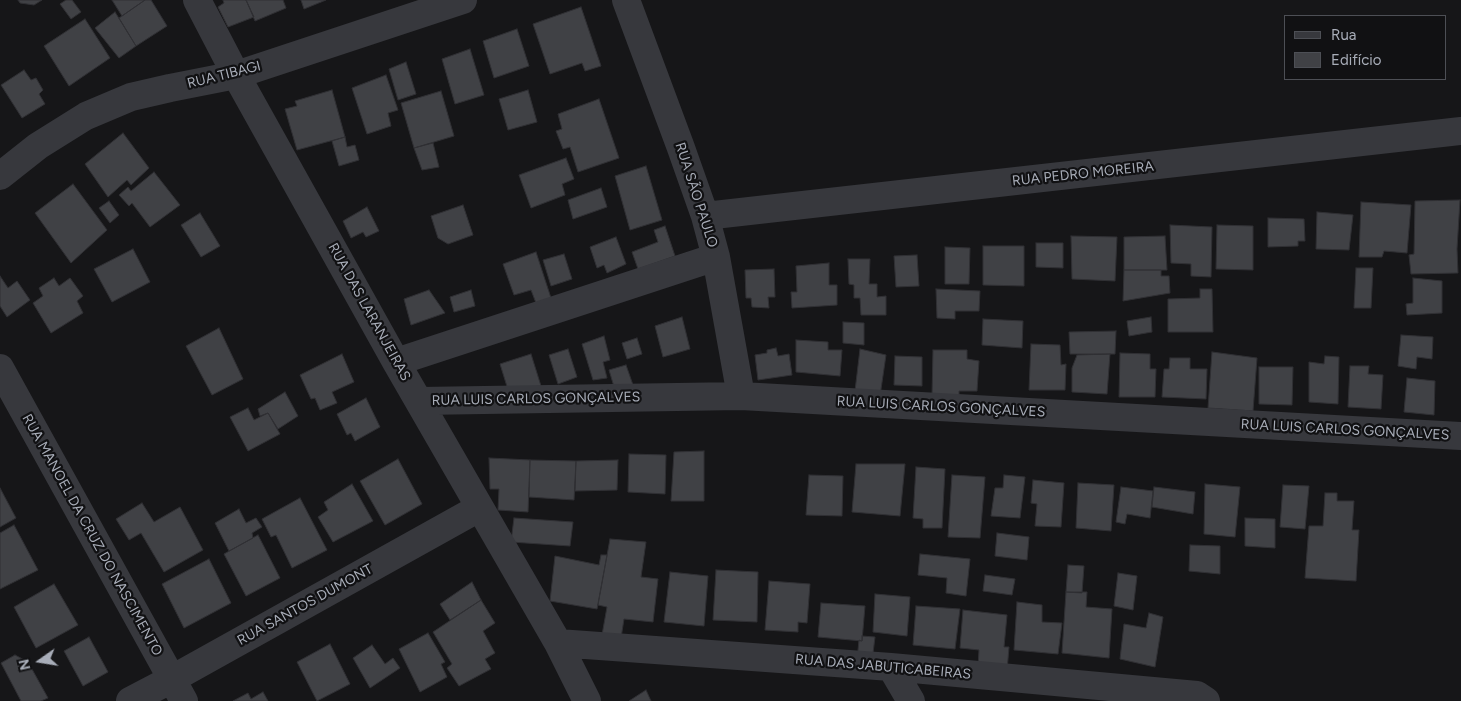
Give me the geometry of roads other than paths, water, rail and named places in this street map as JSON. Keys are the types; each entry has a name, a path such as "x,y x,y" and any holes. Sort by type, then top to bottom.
{"street":[{"name":"RUA DAS LARANJEIRAS","path":"197,0 236,75 396,362 558,644 587,701"},
{"name":"RUA TIBAGI","path":"0,176 38,146 86,116 132,97 236,75 463,0"},
{"name":"RUA SÃO PAULO","path":"626,0 681,148 716,257 741,396"},
{"name":"RUA PEDRO MOREIRA","path":"704,216 1461,131"},
{"path":"396,362 716,257"},
{"name":"RUA MANOEL DA CRUZ DO NASCIMENTO","path":"0,368 178,690"},
{"name":"RUA LUIS CARLOS GONÇALVES","path":"420,401 741,396 1461,436"},
{"name":"RUA SANTOS DUMONT","path":"130,701 178,690 480,508"},
{"name":"RUA DAS JABUTICABEIRAS","path":"558,644 891,667 1197,695 1206,701"},
{"path":"891,667 911,701"}]}
